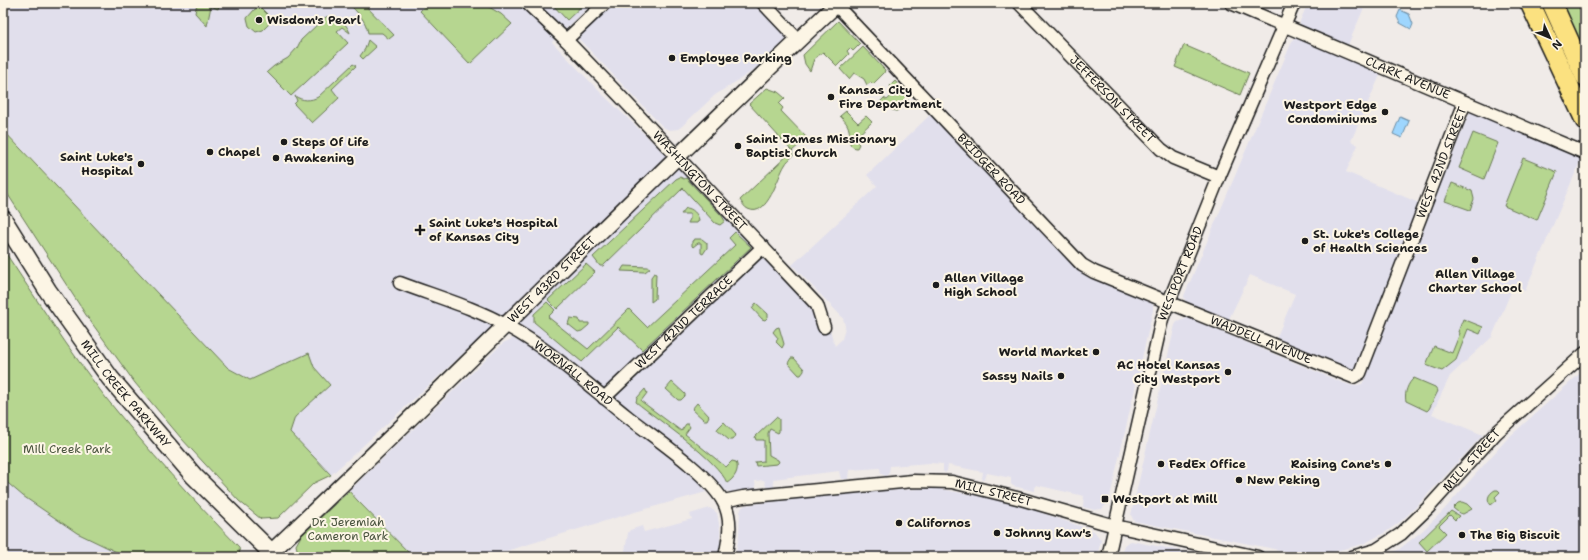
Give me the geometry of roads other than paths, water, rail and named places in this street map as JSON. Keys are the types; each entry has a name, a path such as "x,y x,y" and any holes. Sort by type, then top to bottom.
{"main road":[{"path":"1530,3 1585,120"},
{"path":"1552,3 1585,76"},
{"name":"MILL CREEK PARKWAY","path":"3,219 48,290 110,378 194,476 270,555"}],"street":[{"name":"WASHINGTON STREET","path":"527,3 566,40 817,305 824,327"},
{"path":"566,40 605,3"},
{"path":"762,3 798,41"},
{"name":"JEFFERSON STREET","path":"1019,3 1161,150 1173,158 1219,178"},
{"name":"CLARK AVENUE","path":"1231,3 1585,153"},
{"name":"WESTPORT ROAD","path":"1108,557 1162,319 1219,178 1294,3"},
{"name":"WEST 43RD STREET","path":"270,555 837,4"},
{"name":"BRIDGER ROAD","path":"837,4 1082,265 1094,272 1168,302"},
{"name":"WEST 42ND STREET","path":"1353,377 1360,373 1465,102"},
{"name":"WEST 42ND TERRACE","path":"604,398 763,247"},
{"name":"WORNALL ROAD","path":"400,283 463,306 505,325 534,342 699,474 712,486 723,502"},
{"name":"WADDELL AVENUE","path":"1168,302 1353,377"},
{"name":"MILL STREET","path":"1352,557 1376,550 1401,534 1429,507 1496,433 1585,353"},
{"name":"MILL STREET","path":"723,502 742,497 913,481 952,482 1021,499 1115,526 1258,557"},
{"path":"723,502 728,514 730,528 725,557"}],"water":[{"path":"1400,10 1409,14 1413,24 1411,29 1400,23 1397,17"},
{"path":"1400,117 1409,121 1402,138 1393,134"}],"place":[{"name":"Wisdom's Pearl","path":"259,20"},
{"name":"Employee Parking","path":"672,58"},
{"name":"Kansas City Fire Department","path":"831,97"},
{"name":"Westport Edge Condominiums","path":"1385,112"},
{"name":"Steps Of Life","path":"284,142"},
{"name":"Saint James Missionary Baptist Church","path":"738,146"},
{"name":"Chapel","path":"210,152"},
{"name":"Awakening","path":"276,158"},
{"name":"Saint Luke's Hospital","path":"141,164"},
{"name":"Saint Luke's Hospital of Kansas City","path":"420,230"},
{"name":"St. Luke's College of Health Sciences","path":"1305,241"},
{"name":"Allen Village Charter School","path":"1475,260"},
{"name":"Allen Village High School","path":"936,285"},
{"name":"World Market","path":"1096,352"},
{"name":"AC Hotel Kansas City Westport","path":"1228,372"},
{"name":"Sassy Nails","path":"1061,376"},
{"name":"FedEx Office","path":"1161,464"},
{"name":"Raising Cane's","path":"1388,464"},
{"name":"New Peking","path":"1239,480"},
{"name":"Westport at Mill","path":"1105,499"},
{"name":"Californos","path":"899,523"},
{"name":"Johnny Kaw's","path":"997,533"},
{"name":"The Big Biscuit","path":"1462,535"}],"park label":[{"name":"Mill Creek Park","path":"67,449"},
{"name":"Dr. Jeremiah Cameron Park","path":"348,529"}]}
